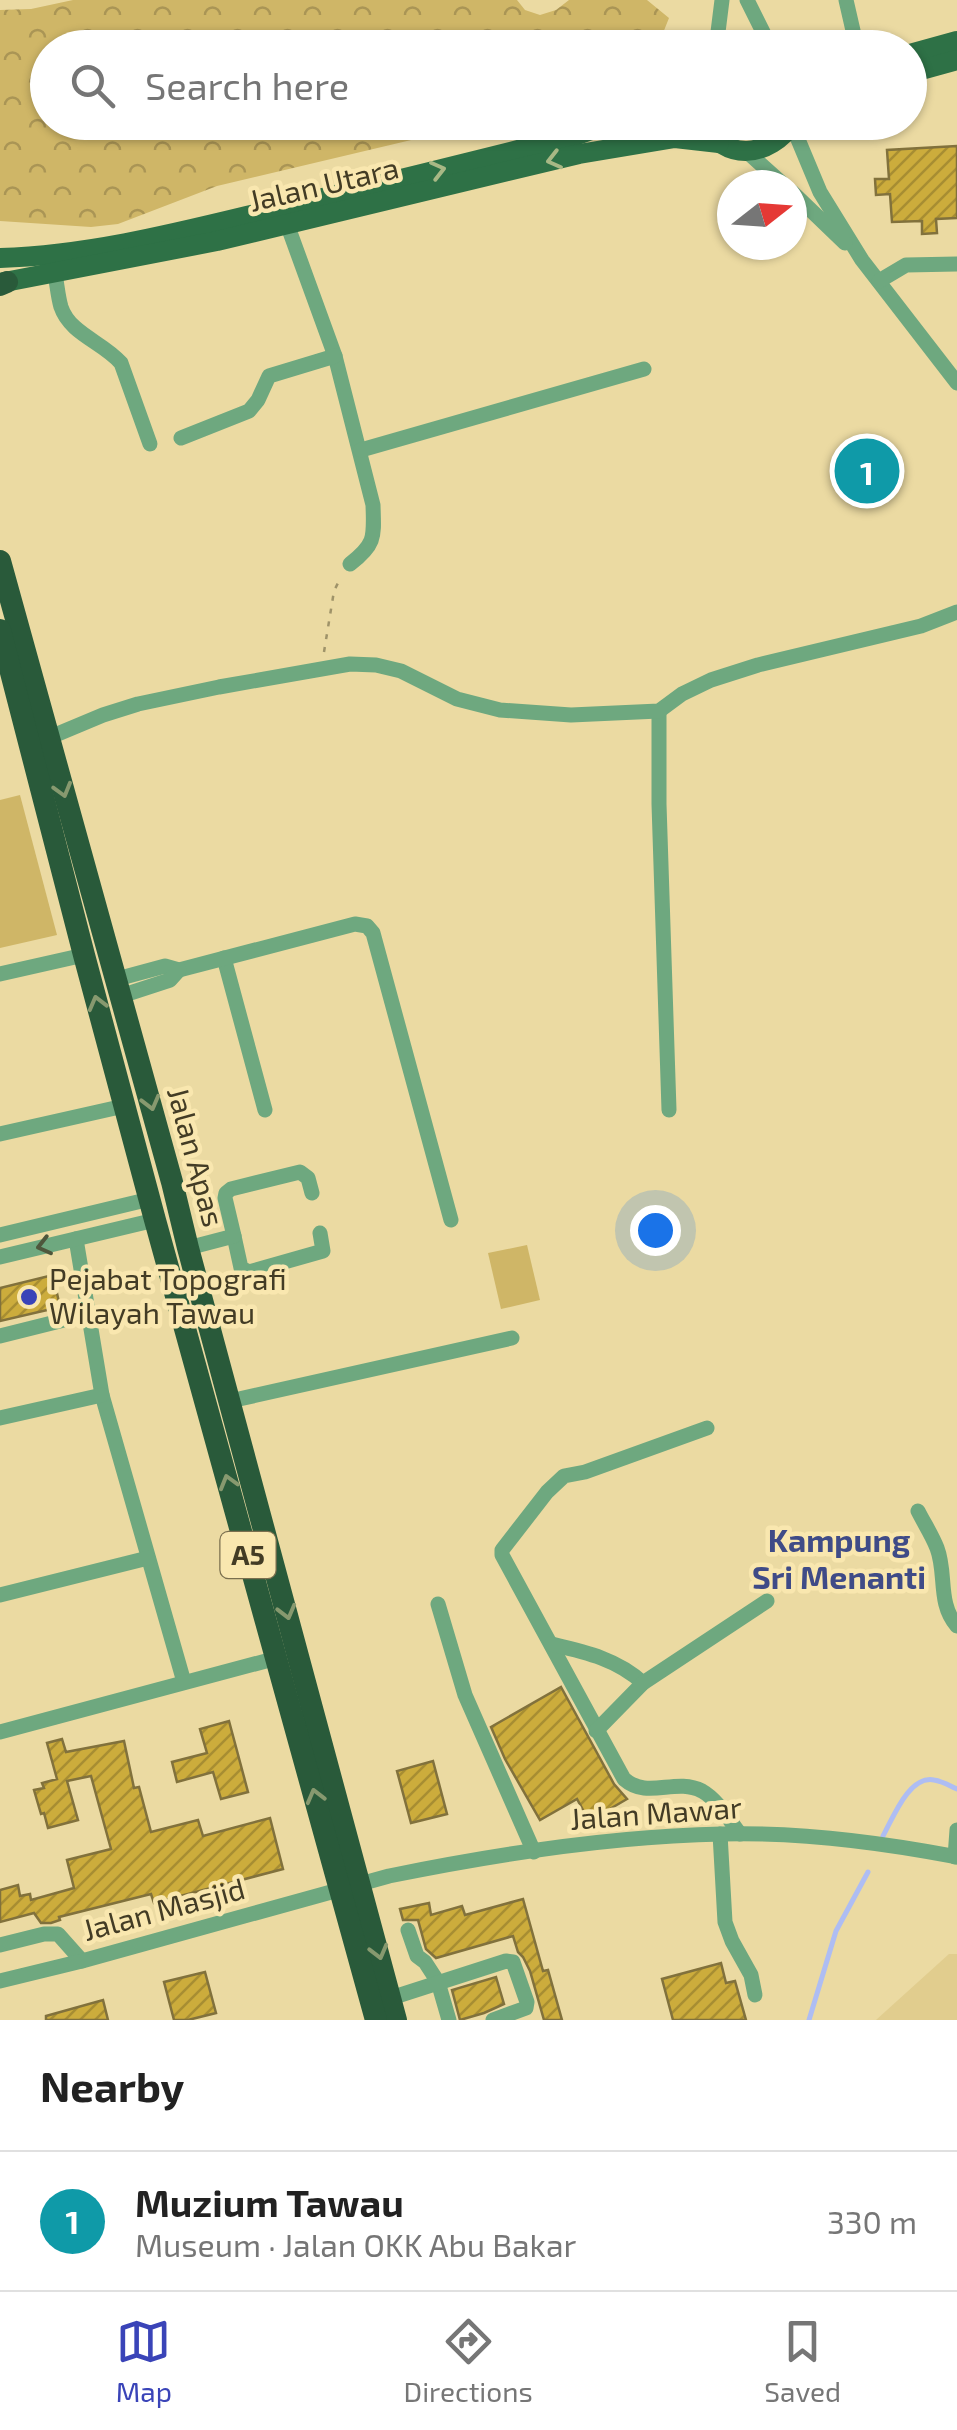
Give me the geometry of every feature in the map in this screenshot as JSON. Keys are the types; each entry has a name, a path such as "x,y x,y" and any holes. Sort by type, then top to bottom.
{"highway":[{"name":"Jalan Apas","path":"0,561 230,1401 351,1887"},
{"name":"Jalan Apas","path":"0,630 124,1106 277,1658 351,1887"},
{"path":"152,1209 163,1212 172,1182"},
{"name":"A5","path":"351,1887 393,2009"},
{"name":"A5","path":"351,1887 376,2020"}],"main road":[{"path":"927,49 957,41"},
{"path":"927,68 957,60"},
{"name":"Jalan Utara","path":"0,258 100,249 558,140"},
{"name":"Jalan Utara","path":"2,283 216,241 579,154 663,140"},
{"name":"Jalan Utara","path":"693,140 746,151"},
{"path":"716,140 720,143"},
{"path":"746,151 760,150 779,140"}],"street":[{"path":"718,30 722,0"},
{"path":"747,0 762,30"},
{"path":"846,0 852,30"},
{"path":"799,140 820,192 862,260"},
{"path":"746,151 767,170"},
{"path":"807,207 862,260 957,384"},
{"path":"287,224 335,356 373,505 374,529 368,549 350,564"},
{"path":"879,281 906,264 957,264"},
{"path":"55,274 61,308 67,318 76,330 112,353 120,363 150,444"},
{"path":"181,438 248,411 269,376 335,356"},
{"path":"360,450 644,369"},
{"path":"48,738 138,704 350,664 376,665 401,672 457,699 500,710 572,715 659,711 711,680 921,626 957,612"},
{"path":"659,711 669,1110"},
{"path":"119,987 165,966 179,970 355,924 366,926 373,933 450,1220"},
{"path":"0,974 84,955"},
{"path":"224,958 265,1110"},
{"path":"0,1134 124,1106"},
{"path":"312,1193 308,1178 300,1172 230,1189 225,1198 241,1268 249,1272 323,1252 320,1233"},
{"path":"0,1234 152,1209"},
{"path":"0,1257 76,1238 152,1209"},
{"path":"188,1248 234,1236"},
{"path":"76,1238 102,1395 184,1682"},
{"path":"0,1336 88,1314"},
{"path":"230,1401 512,1338"},
{"path":"0,1418 102,1395"},
{"path":"707,1428 586,1472 564,1476 502,1550 504,1561 624,1778 643,1789 682,1786 705,1792 740,1834"},
{"path":"918,1511 938,1550 948,1616 957,1626"},
{"path":"0,1595 148,1558"},
{"path":"596,1730 643,1683 767,1602"},
{"path":"438,1604 465,1695 534,1852"},
{"path":"551,1644 601,1657 643,1683"},
{"path":"0,1732 277,1658"},
{"path":"956,1857 957,1830"},
{"path":"720,1834 725,1922 755,1995"},
{"name":"Jalan Mawar","path":"351,1887 434,1867 534,1852 720,1834 856,1840 956,1857"},
{"name":"Jalan Masjid","path":"0,1981 351,1887"},
{"path":"408,1930 418,1956 438,1982 450,2020"},
{"path":"0,1945 58,1934 82,1961"},
{"path":"393,2009 438,1982 513,1962 526,2008 492,2020"}],"path":[{"path":"322,668 334,592 350,564"}],"shaded area":[{"path":"949,1954 957,1954 957,2020 876,2020"}],"green space":[{"path":"73,0 517,0 525,10 540,15 569,0 647,0 669,18 664,30 30,30 30,140 411,140 217,186 118,224 91,227 0,221 0,10 31,9"},
{"path":"20,795 57,935 0,948 0,800"},
{"path":"527,1245 540,1300 501,1309 488,1253"}],"building":[{"path":"957,146 957,218 936,219 937,233 922,234 922,221 892,222 890,194 876,195 875,179 889,179 887,150"},
{"path":"204,1167 219,1224 206,1227 191,1170"},
{"name":"Pejabat Topografi Wilayah Tawau","path":"53,1275 60,1307 0,1321 0,1288"},
{"path":"561,1687 614,1784 627,1799 589,1821 577,1799 540,1820 491,1727"},
{"path":"229,1721 248,1792 221,1799 213,1772 177,1782 172,1762 207,1753 200,1729"},
{"path":"62,1739 66,1752 124,1741 134,1788 139,1787 151,1832 198,1820 203,1836 270,1818 283,1869 154,1903 151,1894 59,1917 51,1923 41,1923 34,1913 0,1922 0,1890 18,1885 20,1896 30,1894 31,1900 74,1888 67,1860 111,1849 91,1776 67,1781 78,1820 48,1828 44,1813 41,1814 34,1790 57,1779 47,1743"},
{"path":"433,1761 447,1814 411,1823 397,1771"},
{"path":"523,1899 543,1971 548,1970 562,2020 544,2020 530,1971 513,1936 436,1958 426,1949 418,1920 403,1920 400,1909 429,1903 431,1915 462,1906 465,1915"},
{"path":"721,1963 726,1983 735,1981 746,2020 673,2020 662,1979"},
{"path":"205,1972 216,2013 174,2020 164,1982"},
{"path":"496,1977 504,2004 460,2020 452,1990"},
{"path":"103,2000 108,2020 46,2020 46,2016"}],"waterway":[{"path":"883,1836 903,1799 917,1784 934,1780 957,1789"},
{"path":"809,2020 836,1931 868,1872"}],"place":[{"name":"Muzium Tawau","path":"867,471"},
{"name":"Pejabat Topografi Wilayah Tawau","path":"29,1297"}],"district":[{"name":"Kampung Sri Menanti","path":"839,1560"}]}
